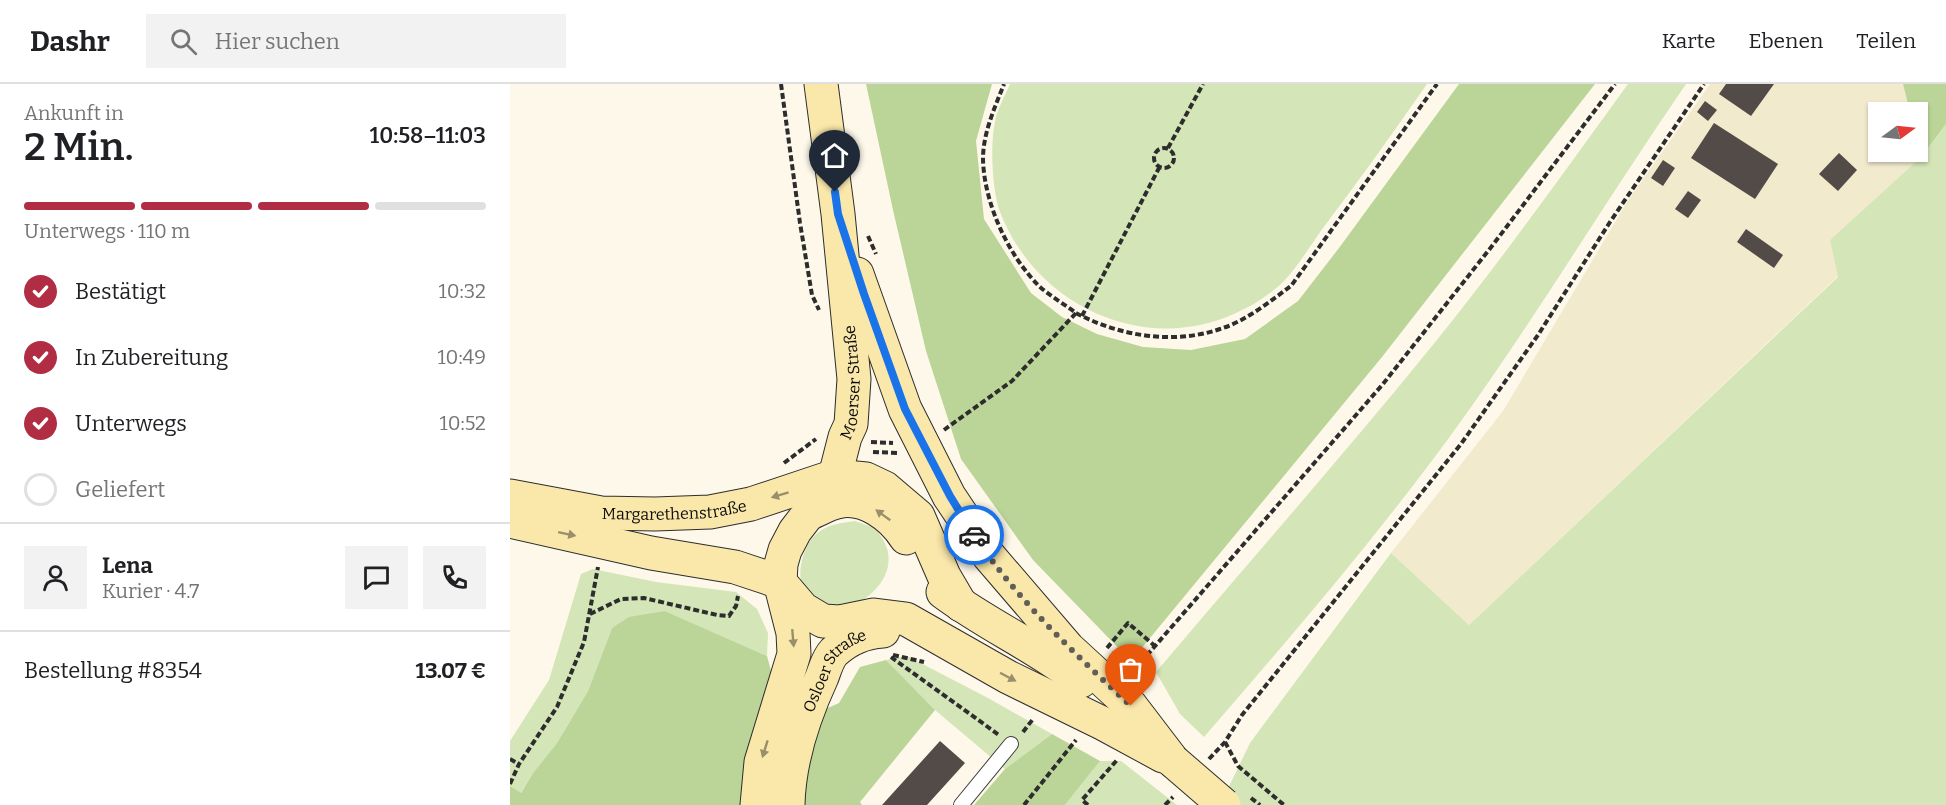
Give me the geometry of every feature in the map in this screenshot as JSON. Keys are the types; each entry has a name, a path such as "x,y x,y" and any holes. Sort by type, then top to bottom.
{"main road":[{"name":"Moerser Straße","path":"821,84 871,315 905,409 950,496 988,556 1068,648 1131,706 1173,761"},
{"name":"Moerser Straße","path":"780,582 785,550 795,531 835,476 851,424 854,379 852,219"},
{"name":"Margarethenstraße","path":"510,496 601,513 710,512 751,504 835,476"},
{"path":"835,476 866,479 885,488 918,516 944,576 961,605"},
{"path":"810,513 838,502 860,502 884,513 903,533 933,583 961,605 1070,673 1224,805"},
{"name":"Margarethenstraße","path":"510,521 651,553 735,567 780,582"},
{"path":"780,582 803,609 823,621 840,622 874,615 906,619 1008,677 1173,761"},
{"name":"Osloer Straße","path":"757,805 761,762 794,654 794,633 780,582"},
{"name":"Osloer Straße","path":"788,805 788,787 797,742 810,702 832,654 848,641 868,632 891,631 958,648"}],"lane":[{"path":"961,805 1011,744"}],"path":[{"path":"781,84 808,275 812,295 821,316"},
{"path":"1004,84 991,117 983,157 989,200 1014,255 1040,286 1082,316 1103,326 1138,334 1182,338 1221,329 1259,310 1291,286 1437,84"},
{"path":"1168,148 1203,84"},
{"path":"1136,669 1383,384 1492,246 1615,84"},
{"path":"1242,715 1461,444 1538,335 1616,212 1704,84"},
{"path":"1082,316 1159,168 1172,165 1173,154 1168,148"},
{"path":"1159,168 1155,164 1155,152 1168,148"},
{"path":"852,219 868,236 877,258"},
{"path":"940,433 1012,381 1076,313"},
{"path":"510,784 519,764 557,707 584,642 598,567"},
{"path":"591,614 621,599 644,598 729,616 736,606 740,588"},
{"path":"1100,656 1128,623 1155,646"},
{"path":"888,655 1011,744"},
{"path":"1024,805 1077,739"},
{"path":"1225,742 1238,766 1284,805"},
{"path":"1088,805 1082,800 1120,756"},
{"path":"510,759 519,764"}],"shaded area":[{"path":"1710,84 1903,84 1908,102 1868,102 1868,162 1916,162 1830,240 1838,276 1469,625 1391,553 1503,411 1627,202"}],"green space":[{"path":"866,84 992,84 976,141 984,219 1031,293 1062,317 1097,334 1143,347 1191,350 1245,339 1298,301 1459,84 1595,84 1382,357 1131,661 1033,560 961,459 926,351"},
{"path":"1010,84 1427,84 1300,262 1283,282 1264,298 1242,310 1206,324 1170,328 1134,325 1100,315 1068,298 1040,275 1017,246 997,203 993,167 993,132 996,117"},
{"path":"1628,84 1686,84 1482,392 1451,435 1361,551 1204,737 1180,714 1156,672 1458,314"},
{"path":"1903,84 1946,84 1946,124 1928,148 1928,102 1908,102"},
{"path":"1946,124 1946,805 1220,805 1250,743 1391,553 1469,625 1838,277 1830,240 1916,162 1928,162 1928,148"},
{"path":"855,521 873,528 880,535 888,552 888,563 882,581 876,589 843,612 808,596 803,589 800,572 804,553 813,537 823,529"},
{"path":"593,569 656,582 736,592 757,609 768,633 767,656 665,611 612,628 588,691 557,743 533,773 520,794 510,786 510,741 549,680 581,574"},
{"path":"665,611 767,656 774,682 750,805 510,805 510,786 521,793 533,773 557,743 588,691 612,628 629,617"},
{"path":"907,656 1052,734 1005,769 935,710 886,660"},
{"path":"886,660 935,710 860,802 862,805 796,805 812,715 839,703 860,667"},
{"path":"1052,734 1100,761 1065,805 974,805 1005,769"},
{"path":"1100,761 1121,761 1177,805 1065,805"}],"building":[{"path":"1726,84 1774,84 1751,116 1719,94"},
{"path":"1705,101 1717,110 1708,121 1697,112"},
{"path":"1714,123 1778,164 1755,199 1691,158"},
{"path":"1839,153 1857,170 1838,191 1819,174"},
{"path":"1663,160 1675,168 1663,186 1651,178"},
{"path":"1688,191 1701,200 1688,218 1675,209"},
{"path":"1746,229 1783,255 1774,268 1737,242"},
{"path":"940,741 965,763 927,805 882,805"}],"way so far":[{"path":"974,535 988,556 1068,648 1131,706"}],"route":[{"path":"835,192 838,214 905,409 927,456 974,535"}]}
